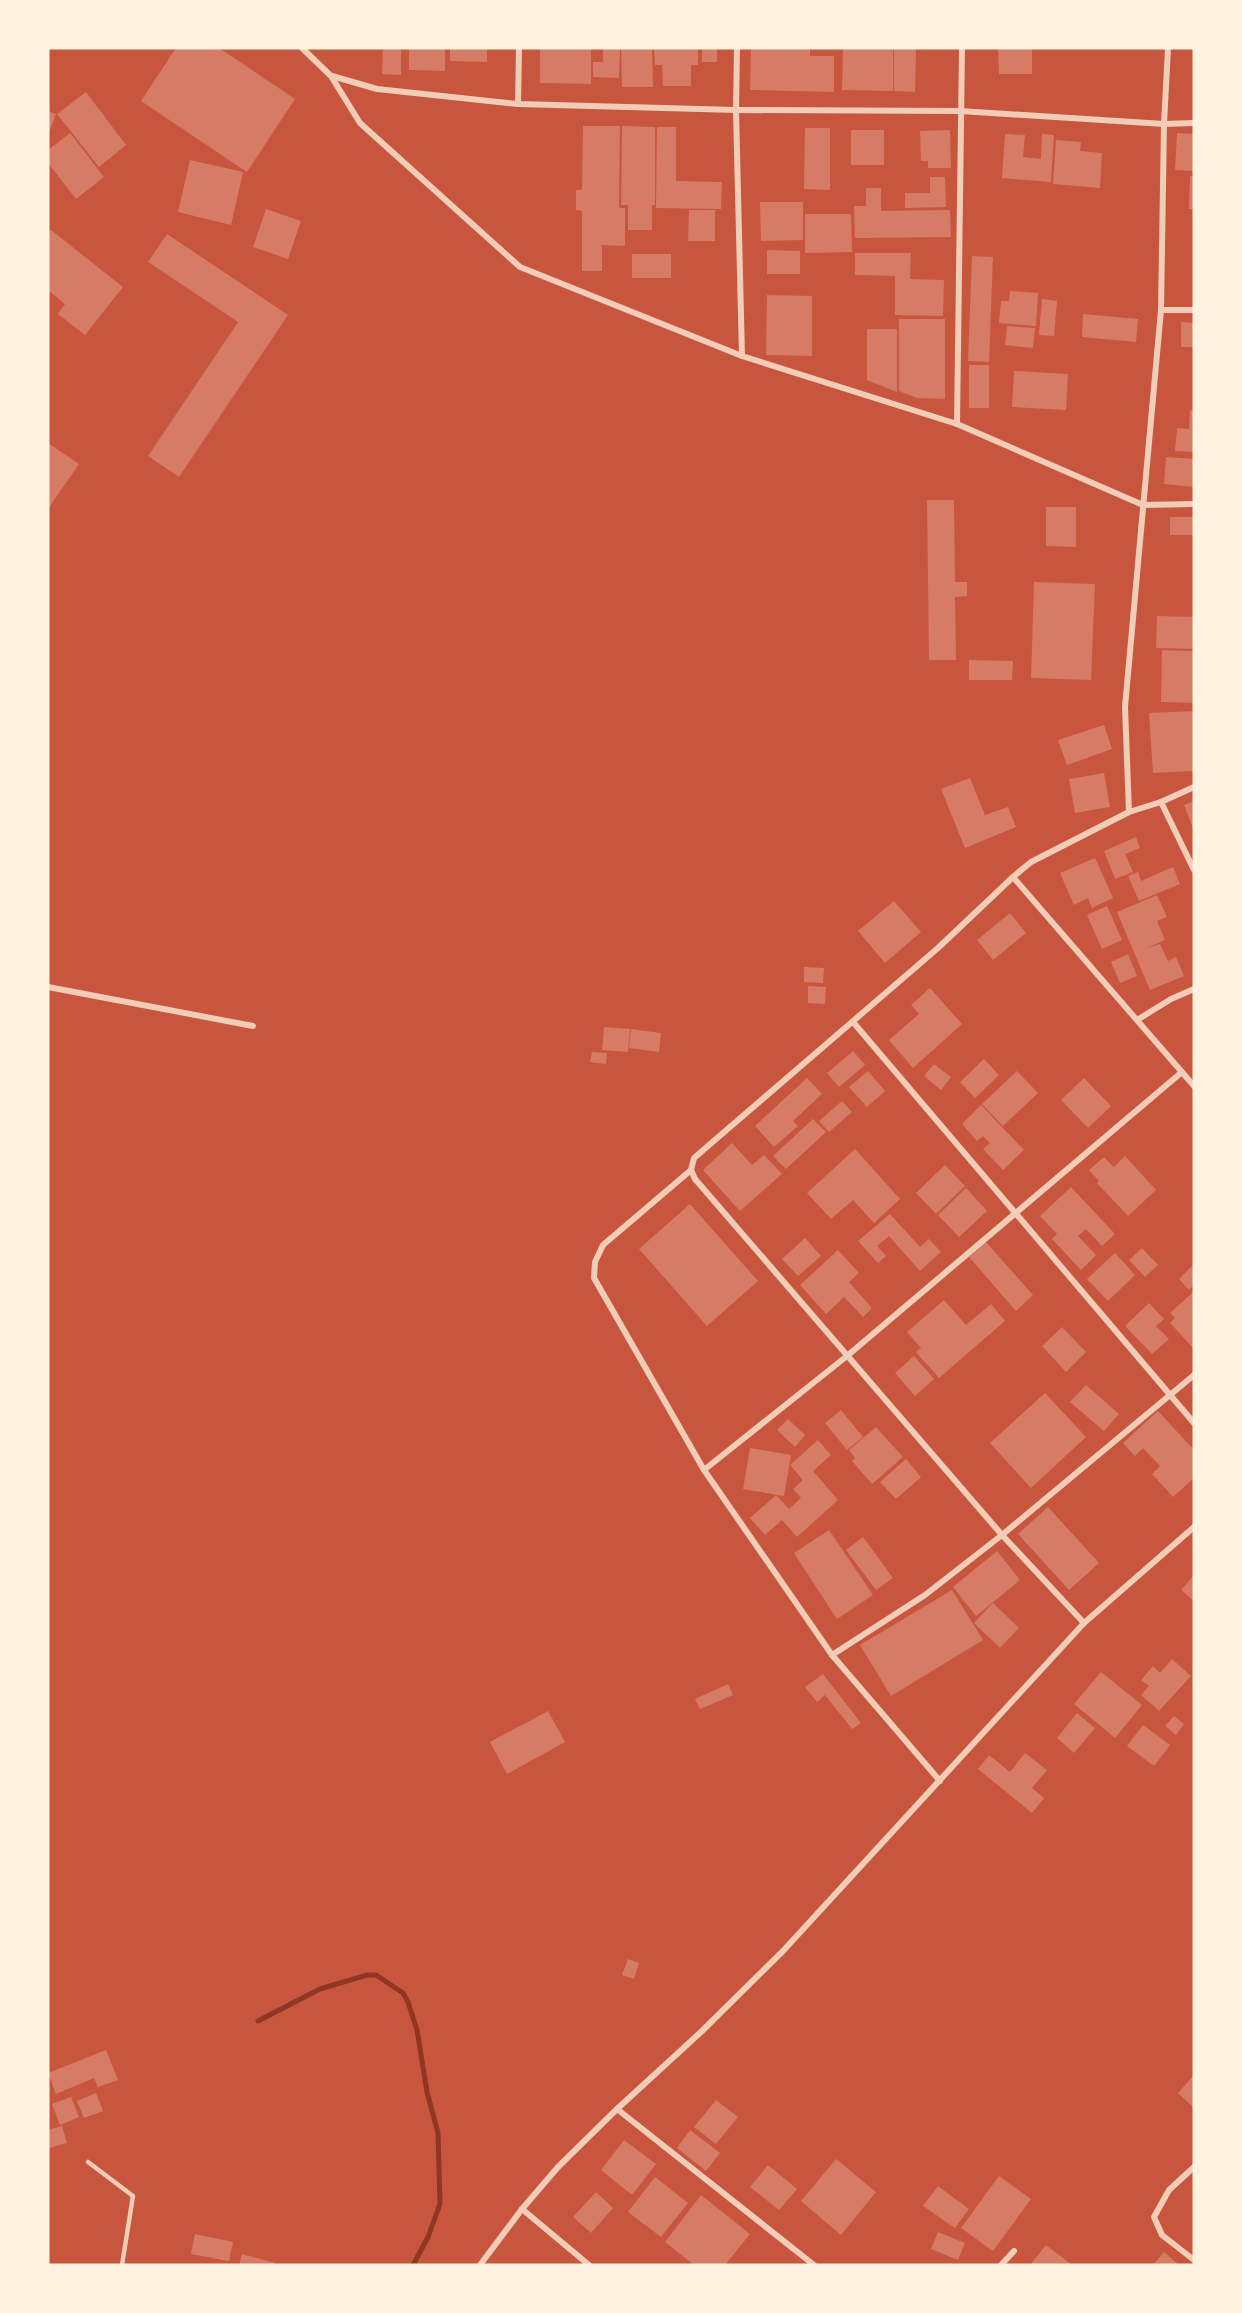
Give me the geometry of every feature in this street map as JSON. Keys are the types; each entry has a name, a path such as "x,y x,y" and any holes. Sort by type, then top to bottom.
{"street":[{"path":"302,48 331,76 360,123 520,267 742,356 957,424 1143,506 1194,504"},
{"path":"518,104 519,48"},
{"path":"737,48 736,110 742,356"},
{"path":"957,424 962,48"},
{"path":"1129,812 1125,707 1161,310 1164,124 1168,48"},
{"path":"331,76 377,89 518,104 736,110 960,111 1164,124 1194,123"},
{"path":"1161,310 1194,310"},
{"path":"940,1781 832,1655 704,1470 594,1278 595,1262 603,1245 691,1170 694,1158 938,948 1031,862 1129,812 1161,802 1194,787"},
{"path":"1161,802 1194,870"},
{"path":"1013,877 1194,1086"},
{"path":"48,987 252,1026"},
{"path":"1137,1020 1171,999 1194,989"},
{"path":"853,1022 1194,1423"},
{"path":"704,1470 847,1356 1182,1072"},
{"path":"691,1170 696,1179 1002,1535 1084,1623"},
{"path":"832,1655 925,1595 1002,1535 1194,1375"},
{"path":"480,2265 522,2208 558,2167 775,1959 1084,1623 1194,1527"},
{"path":"617,2109 814,2265"},
{"path":"1194,2167 1168,2190 1154,2217 1162,2235 1194,2260"},
{"path":"522,2208 589,2265"},
{"path":"1001,2265 1014,2251"}],"lane":[{"path":"88,2162 133,2196 122,2265"}],"building":[{"path":"176,48 219,48 295,99 247,172 141,101"},
{"path":"383,48 401,48 401,75 382,74"},
{"path":"409,48 445,48 445,71 409,70"},
{"path":"450,48 487,48 487,62 450,61"},
{"path":"540,48 591,48 591,84 540,83"},
{"path":"654,48 698,48 698,65 691,65 691,86 663,86 662,65 655,65"},
{"path":"702,48 717,48 717,62 702,62"},
{"path":"751,48 810,48 810,56 834,56 834,92 750,90"},
{"path":"843,48 893,48 893,91 842,90"},
{"path":"894,48 916,48 915,92 894,91"},
{"path":"998,48 1032,48 1032,74 999,74"},
{"path":"603,49 620,49 619,78 593,77 593,62 603,62"},
{"path":"621,49 652,49 653,87 622,87"},
{"path":"86,92 126,145 99,167 57,114"},
{"path":"48,111 56,114 48,135"},
{"path":"583,126 620,126 619,208 625,208 625,246 602,245 602,271 582,271 582,211 576,210 576,190 582,190"},
{"path":"622,126 655,127 655,205 652,205 652,230 628,230 628,205 621,205"},
{"path":"657,127 676,127 676,181 722,182 721,209 656,208"},
{"path":"805,128 830,128 830,190 804,189"},
{"path":"851,130 884,130 884,165 851,165"},
{"path":"950,130 951,168 928,168 928,161 921,161 920,131"},
{"path":"70,133 104,177 76,199 48,163 48,150"},
{"path":"1177,133 1194,134 1194,171 1175,170"},
{"path":"1005,134 1025,135 1023,157 1041,159 1042,134 1054,135 1051,182 1002,178"},
{"path":"1056,140 1081,142 1080,151 1102,153 1100,188 1053,184"},
{"path":"190,160 243,172 231,225 178,212"},
{"path":"1190,176 1194,176 1194,209 1189,209"},
{"path":"930,177 945,177 946,207 905,208 905,193 930,193"},
{"path":"866,188 881,188 881,211 950,210 951,237 855,238 854,206 866,206"},
{"path":"760,202 803,202 803,240 761,241"},
{"path":"266,209 301,221 288,259 253,247"},
{"path":"689,210 715,210 715,241 688,241"},
{"path":"805,214 851,214 852,252 805,253"},
{"path":"51,230 123,287 85,335 58,314 65,304 48,290 48,234"},
{"path":"167,234 288,315 179,477 148,456 238,322 148,262"},
{"path":"767,250 800,251 800,274 767,274"},
{"path":"855,253 911,253 910,279 944,280 943,316 895,315 895,276 855,275"},
{"path":"632,254 671,254 671,278 632,278"},
{"path":"972,256 993,257 989,362 968,361"},
{"path":"1010,291 1038,293 1036,326 999,323 1001,301 1009,301"},
{"path":"767,295 812,296 812,356 766,355"},
{"path":"1042,299 1057,301 1054,336 1039,335"},
{"path":"1083,314 1138,319 1136,342 1082,337"},
{"path":"899,319 945,319 945,399 917,398 899,391"},
{"path":"1181,322 1194,323 1194,347 1181,347"},
{"path":"1007,326 1035,328 1033,348 1005,345"},
{"path":"867,329 897,329 897,392 867,380"},
{"path":"969,365 989,365 989,408 969,408"},
{"path":"1014,371 1068,374 1066,410 1012,407"},
{"path":"1190,410 1194,411 1194,452 1175,451 1177,428 1189,429"},
{"path":"48,443 79,464 48,509"},
{"path":"1166,457 1194,459 1194,487 1164,484"},
{"path":"927,500 954,500 955,582 967,582 967,596 955,597 956,660 929,660"},
{"path":"1046,507 1076,507 1076,547 1046,546"},
{"path":"1170,517 1194,517 1194,535 1170,535"},
{"path":"1034,582 1095,584 1091,680 1031,678"},
{"path":"1157,616 1194,617 1194,649 1156,648"},
{"path":"1162,650 1194,651 1194,703 1161,702"},
{"path":"969,660 1013,661 1012,680 969,680"},
{"path":"1194,711 1194,771 1153,773 1149,713"},
{"path":"1104,725 1112,749 1067,765 1058,740"},
{"path":"1104,773 1110,807 1075,813 1069,779"},
{"path":"970,778 985,815 1008,807 1016,827 965,848 941,789"},
{"path":"1194,801 1194,831 1184,805"},
{"path":"1136,837 1140,848 1125,854 1133,872 1115,879 1104,851"},
{"path":"1095,858 1113,898 1092,908 1088,898 1074,905 1060,873"},
{"path":"1173,867 1180,884 1139,901 1128,876 1138,872 1141,881"},
{"path":"1157,895 1167,917 1157,921 1165,940 1147,948 1160,944 1168,961 1176,957 1184,976 1150,990 1117,912"},
{"path":"894,901 921,932 885,963 858,931"},
{"path":"1107,906 1122,940 1102,949 1087,915"},
{"path":"1010,913 1026,933 993,960 977,940"},
{"path":"1128,954 1137,976 1120,983 1111,962"},
{"path":"804,967 824,968 823,983 804,982"},
{"path":"808,986 826,987 825,1004 808,1003"},
{"path":"930,988 962,1024 913,1068 889,1040 919,1014 911,1005"},
{"path":"604,1027 630,1029 628,1052 602,1050"},
{"path":"631,1029 661,1033 659,1052 629,1048"},
{"path":"853,1051 865,1065 839,1087 827,1073"},
{"path":"592,1052 607,1053 606,1064 590,1062"},
{"path":"984,1059 999,1075 975,1098 960,1082"},
{"path":"934,1064 951,1077 941,1090 924,1076"},
{"path":"868,1071 885,1091 867,1107 849,1087"},
{"path":"1017,1071 1038,1093 1003,1126 982,1104"},
{"path":"807,1078 822,1094 793,1121 798,1126 774,1147 755,1126"},
{"path":"1084,1078 1111,1106 1088,1128 1061,1100"},
{"path":"842,1101 852,1112 829,1132 819,1121"},
{"path":"981,1105 1024,1150 1003,1170 983,1149 990,1143 983,1136 977,1141 962,1124"},
{"path":"813,1119 826,1132 786,1169 773,1156"},
{"path":"732,1143 752,1165 764,1155 782,1174 740,1211 703,1170"},
{"path":"855,1149 900,1199 874,1223 853,1200 831,1219 807,1193"},
{"path":"1125,1156 1156,1190 1128,1216 1097,1183 1099,1181 1089,1170 1104,1157 1114,1167"},
{"path":"945,1165 965,1186 936,1214 916,1193"},
{"path":"1071,1187 1115,1234 1102,1246 1086,1229 1078,1236 1096,1255 1081,1270 1052,1239 1057,1234 1040,1216"},
{"path":"966,1188 987,1211 959,1237 938,1215"},
{"path":"690,1204 758,1281 707,1326 639,1249"},
{"path":"890,1214 920,1247 929,1239 941,1252 920,1271 889,1236 877,1246 886,1256 878,1263 858,1241"},
{"path":"805,1238 821,1256 798,1276 782,1259"},
{"path":"986,1242 1033,1295 1016,1311 969,1257"},
{"path":"1142,1248 1158,1265 1145,1277 1129,1260"},
{"path":"838,1250 859,1273 849,1282 872,1308 863,1317 844,1297 826,1314 800,1285"},
{"path":"1115,1253 1135,1275 1108,1301 1087,1279"},
{"path":"1194,1264 1194,1285 1189,1290 1179,1279"},
{"path":"1192,1293 1194,1295 1194,1349 1170,1323 1175,1318 1170,1313"},
{"path":"944,1300 966,1325 991,1304 1005,1321 939,1378 916,1352 921,1348 907,1332"},
{"path":"1149,1303 1164,1319 1156,1326 1169,1339 1152,1354 1125,1326"},
{"path":"1062,1327 1086,1352 1066,1372 1042,1346"},
{"path":"914,1356 934,1379 915,1396 895,1373"},
{"path":"1086,1385 1119,1414 1104,1431 1070,1402"},
{"path":"1045,1393 1086,1437 1031,1488 990,1443"},
{"path":"841,1410 863,1437 847,1450 825,1423"},
{"path":"1158,1411 1194,1450 1194,1478 1173,1497 1152,1474 1160,1466 1143,1448 1135,1456 1123,1443"},
{"path":"788,1419 805,1435 795,1447 777,1430"},
{"path":"876,1427 903,1457 872,1484 852,1461 855,1458 849,1450"},
{"path":"818,1440 831,1455 813,1471 838,1500 797,1537 782,1520 765,1535 750,1518 776,1495 789,1509 801,1498 793,1489 803,1480 790,1465"},
{"path":"750,1448 791,1455 784,1496 743,1489"},
{"path":"906,1459 921,1477 896,1499 880,1482"},
{"path":"1048,1507 1099,1563 1069,1590 1018,1534"},
{"path":"829,1530 873,1595 837,1619 794,1553"},
{"path":"863,1537 893,1578 876,1590 846,1550"},
{"path":"997,1551 1020,1580 976,1616 953,1587"},
{"path":"1194,1575 1194,1601 1181,1590"},
{"path":"952,1590 983,1640 891,1696 860,1645"},
{"path":"993,1603 1019,1628 1000,1648 974,1623"},
{"path":"1172,1659 1191,1676 1159,1711 1141,1695 1149,1686 1141,1680 1153,1666 1160,1673"},
{"path":"1101,1672 1142,1705 1115,1738 1074,1704"},
{"path":"823,1674 861,1723 852,1729 825,1695 817,1702 805,1687"},
{"path":"728,1684 733,1695 700,1709 695,1699"},
{"path":"548,1711 565,1742 507,1774 490,1742"},
{"path":"1077,1713 1095,1728 1074,1753 1057,1738"},
{"path":"1174,1716 1184,1724 1176,1735 1165,1726"},
{"path":"1143,1725 1170,1745 1154,1766 1127,1746"},
{"path":"1025,1753 1047,1770 1032,1788 1044,1798 1032,1813 978,1769 989,1755 1010,1772"},
{"path":"628,1959 639,1963 634,1979 622,1975"},
{"path":"106,2050 118,2080 98,2087 94,2078 56,2094 48,2073"},
{"path":"1194,2075 1194,2108 1178,2093"},
{"path":"96,2093 103,2111 84,2118 77,2101"},
{"path":"71,2097 79,2117 60,2125 52,2104"},
{"path":"716,2100 738,2117 716,2144 694,2127"},
{"path":"62,2126 67,2143 49,2148 48,2130"},
{"path":"690,2130 720,2153 706,2171 677,2148"},
{"path":"624,2140 656,2164 632,2195 601,2170"},
{"path":"836,2159 876,2192 841,2235 801,2201"},
{"path":"768,2165 797,2189 779,2210 750,2187"},
{"path":"999,2176 1031,2199 993,2251 961,2228"},
{"path":"655,2177 688,2203 661,2237 628,2212"},
{"path":"938,2186 969,2209 955,2228 923,2206"},
{"path":"596,2192 613,2208 591,2233 573,2217"},
{"path":"701,2195 750,2234 725,2265 694,2265 665,2242"},
{"path":"938,2232 965,2243 958,2260 931,2249"},
{"path":"195,2234 233,2242 229,2261 191,2254"},
{"path":"1046,2245 1072,2265 1030,2265"},
{"path":"1164,2252 1179,2265 1153,2265"},
{"path":"242,2254 275,2263 274,2265 239,2265"}],"waterway":[{"path":"258,2021 320,1989 367,1975 376,1975 403,1993 417,2030 427,2092 438,2133 440,2204 428,2237 413,2265"}]}
